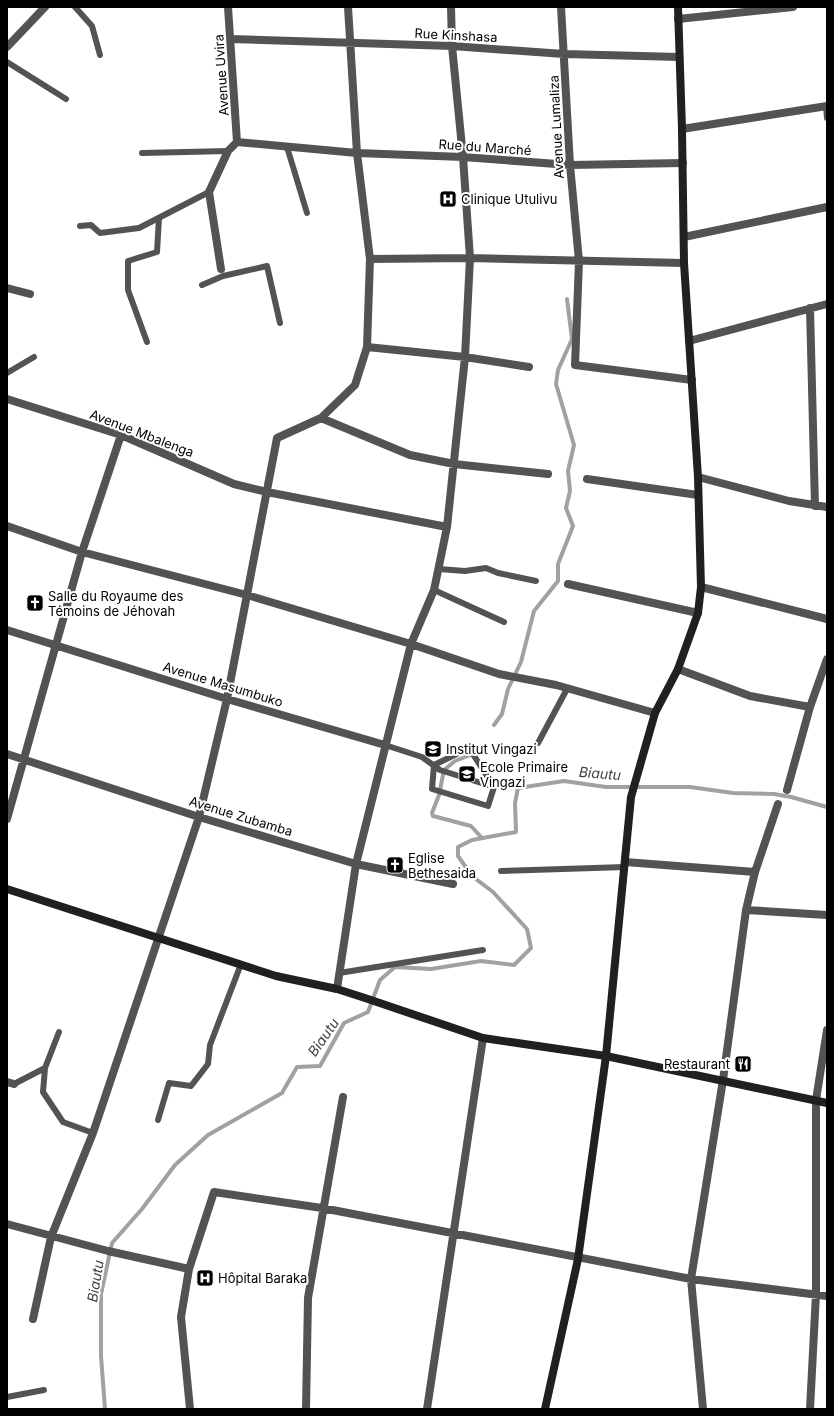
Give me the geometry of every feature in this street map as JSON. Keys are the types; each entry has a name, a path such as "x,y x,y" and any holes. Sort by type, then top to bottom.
{"street":[{"path":"7,47 45,7"},
{"name":"Avenue Uvira","path":"228,7 237,142"},
{"path":"33,1318 51,1237 93,1133 200,817 227,699 277,438 321,418 355,385 367,347 370,260 358,153 348,7"},
{"path":"337,990 356,864 411,644 434,590 447,527 464,357 470,258 463,157 452,46 451,7"},
{"name":"Avenue Lumaliza","path":"561,7 570,165 579,261 575,365 692,380"},
{"path":"545,1409 578,1258 606,1056 631,798 655,713 678,669 698,613 701,587 698,477 684,263 683,163 678,7"},
{"path":"678,19 792,7"},
{"name":"Rue Kinshasa","path":"231,39 452,46 564,54 679,57"},
{"path":"682,129 826,106"},
{"path":"222,272 209,192 228,151 237,142 358,153"},
{"name":"Rue du Marché","path":"358,153 463,157 570,165 683,163"},
{"path":"684,237 827,207"},
{"path":"370,260 470,258 684,263"},
{"path":"7,288 30,294"},
{"path":"689,341 827,304"},
{"path":"810,308 815,506"},
{"path":"367,347 464,357 529,367"},
{"name":"Avenue Mbalenga","path":"7,399 121,435 234,484 267,492 447,527"},
{"path":"321,418 410,455 454,464 548,474"},
{"path":"7,819 82,552 121,435"},
{"path":"698,477 789,501 827,507"},
{"path":"587,479 698,494"},
{"path":"7,526 82,552 247,595 411,644 498,674 567,689 655,713"},
{"path":"568,584 698,613"},
{"path":"701,587 827,619"},
{"name":"Avenue Masumbuko","path":"7,630 227,699 385,745"},
{"path":"786,790 810,707 827,659"},
{"path":"678,669 750,696 810,707"},
{"name":"Avenue Zubamba","path":"7,754 200,817 356,864 453,884"},
{"path":"703,1409 691,1280 723,1080 746,910 755,872 778,804"},
{"path":"625,865 755,872"},
{"path":"7,889 160,937 276,976 365,998 376,1003 483,1038 606,1056 827,1103"},
{"path":"746,910 827,915"},
{"path":"810,1409 816,1294 816,1100 827,1030"},
{"path":"426,1409 483,1038"},
{"path":"306,1409 308,1298 322,1208 343,1097"},
{"path":"190,1409 181,1317 189,1269 214,1192 322,1208 691,1280 827,1296"},
{"path":"7,1224 51,1237 189,1269"}],"lane":[{"path":"76,7 92,26 100,55"},
{"path":"7,62 66,100"},
{"path":"826,106 827,118"},
{"path":"287,147 307,214"},
{"path":"142,153 228,151"},
{"path":"80,226 91,225 100,233 139,228 209,192"},
{"path":"147,342 128,290 128,261 158,252 159,218"},
{"path":"202,285 222,272 266,266 280,323"},
{"path":"7,373 34,357"},
{"path":"439,569 464,571 486,568 498,573 536,581"},
{"path":"434,590 504,622"},
{"path":"538,744 567,689"},
{"path":"385,745 422,757 440,770 494,787"},
{"path":"469,748 494,787 488,806 443,791 432,789 434,765 469,748"},
{"path":"501,871 625,865"},
{"path":"339,973 483,950"},
{"path":"158,1120 169,1083 191,1086 208,1064 210,1045 241,964"},
{"path":"59,1032 45,1068 43,1092 63,1122 93,1133"},
{"path":"11,1083 45,1068"},
{"path":"7,1396 44,1390"}],"waterway":[{"path":"494,725 502,714 508,689 521,662 534,611 558,581 558,564 573,526 566,508 570,491 568,471 574,445 556,384 558,370 572,339 567,299"},
{"path":"482,838 471,826 433,816 432,813 439,795 444,770 455,761 478,752 486,745"},
{"name":"Biautu","path":"105,1409 101,1356 101,1294 112,1243 142,1209 175,1165 208,1135 282,1093 297,1067 320,1066 344,1023 368,1012 380,980 395,967 431,969 481,961 514,965 531,948 527,929 493,892 472,876 458,856 458,847 472,840 516,832 515,803 518,788 564,781 606,787 690,787 733,793 774,794 827,807"}],"place":[{"name":"Clinique Utulivu","path":"448,199"},
{"name":"Salle du Royaume des Témoins de Jéhovah","path":"35,603"},
{"name":"Institut Vingazi","path":"433,749"},
{"name":"Ecole Primaire Vingazi","path":"467,774"},
{"name":"Eglise Bethesaida","path":"395,865"},
{"name":"Restaurant","path":"743,1064"},
{"name":"Hôpital Baraka","path":"205,1278"}]}
